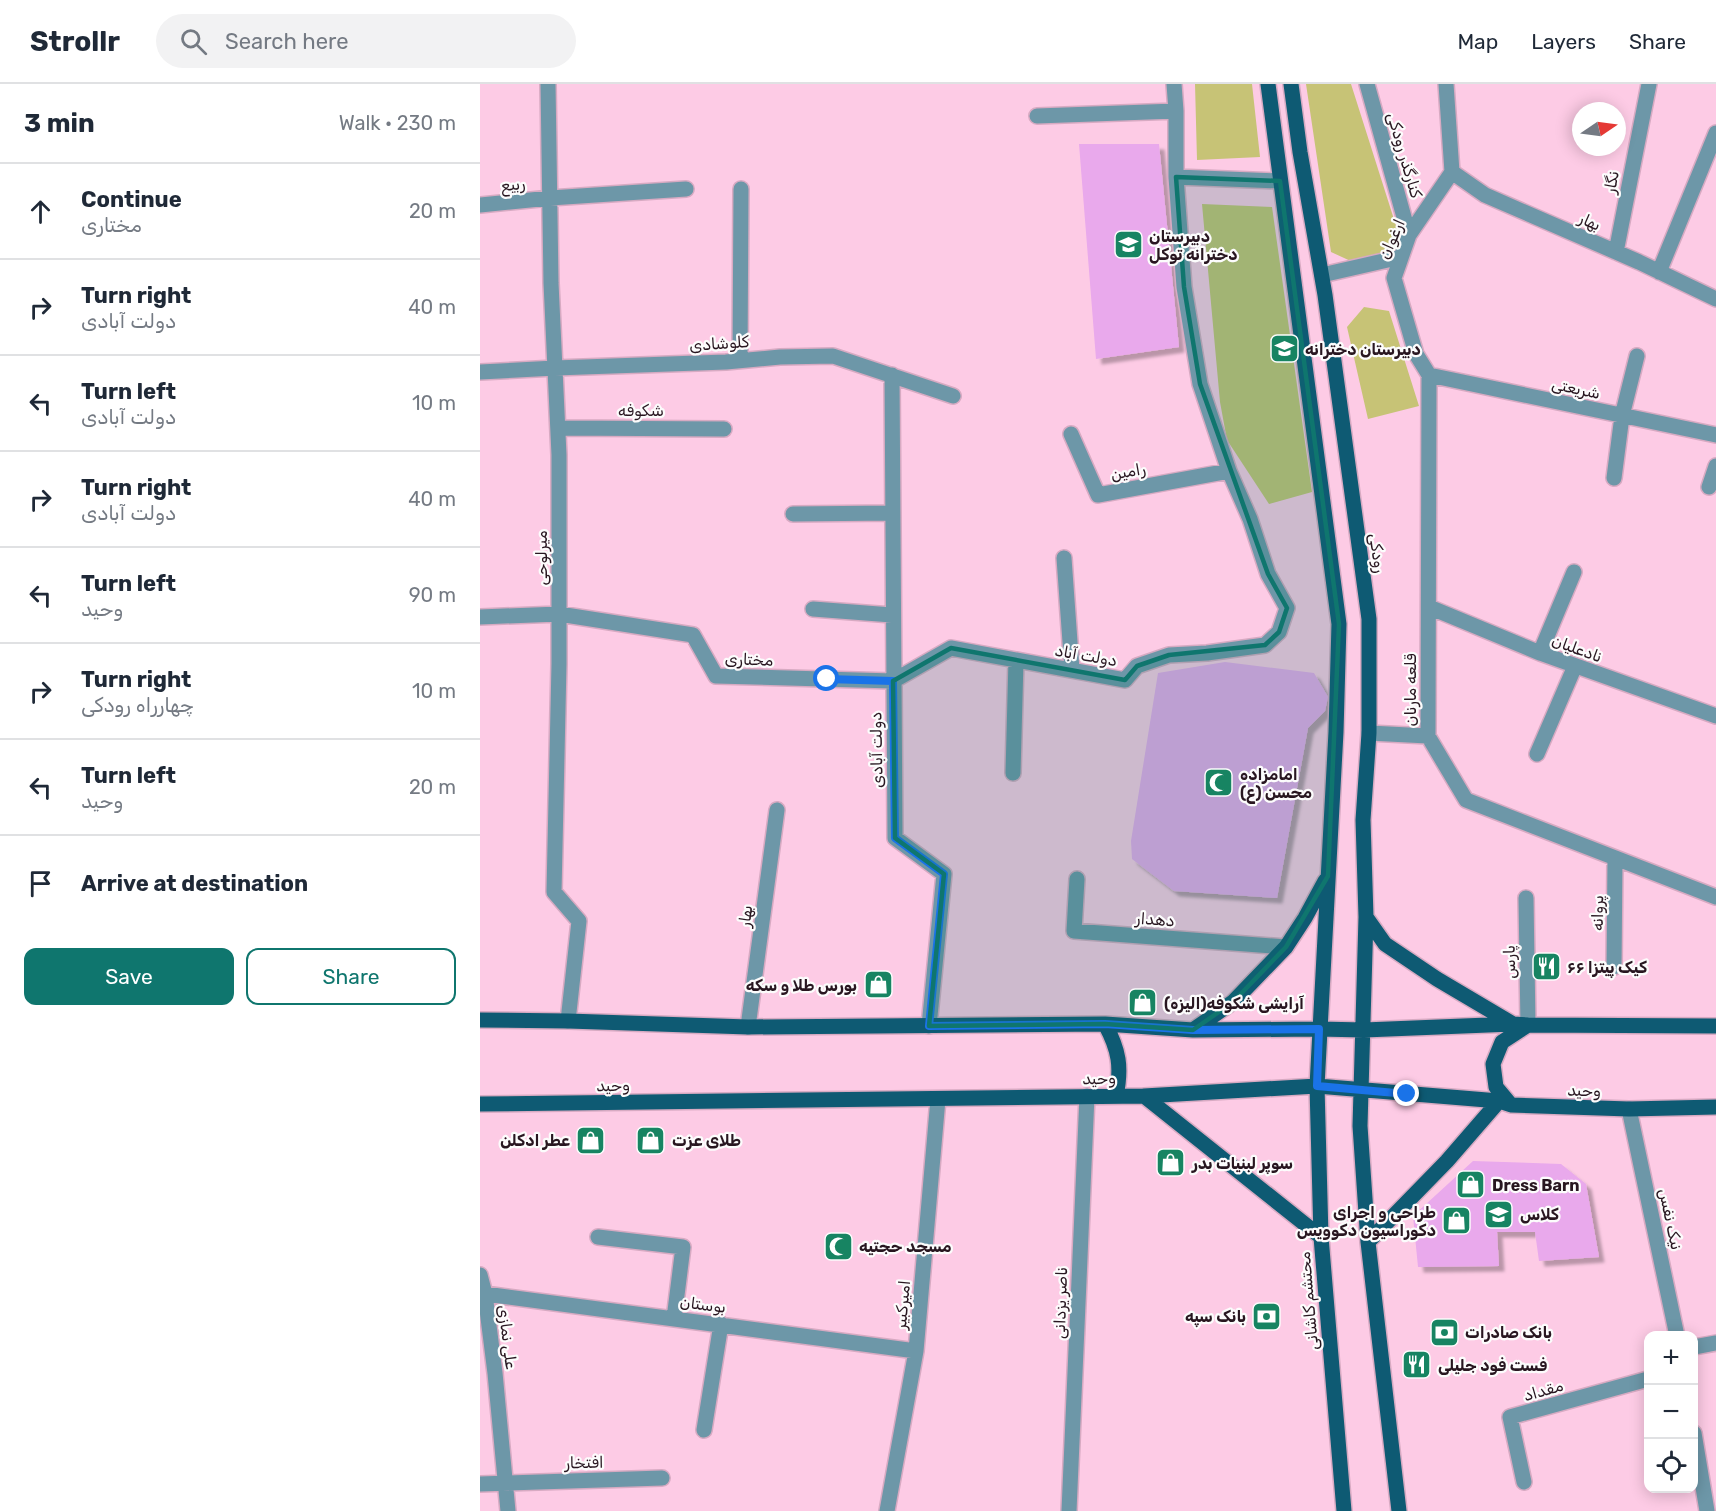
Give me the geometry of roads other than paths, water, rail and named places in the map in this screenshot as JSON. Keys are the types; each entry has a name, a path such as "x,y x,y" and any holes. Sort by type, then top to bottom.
{"main road":[{"path":"1268,84 1339,624 1336,732 1319,1029"},
{"name":"رودکی","path":"1291,84 1300,152 1322,275 1369,619 1369,733 1363,820 1366,917 1361,1090"},
{"path":"1193,1030 1233,1002 1286,947 1328,876"},
{"path":"1366,917 1385,944 1437,978 1520,1024"},
{"path":"480,1020 748,1027 1105,1024 1193,1030 1364,1030 1520,1024 1716,1026"},
{"path":"1105,1024 1114,1040 1119,1058 1120,1077 1116,1096"},
{"path":"1368,1242 1505,1103 1496,1087 1493,1064 1502,1042 1520,1024"},
{"name":"محتشم کاشانی","path":"1319,1029 1317,1086 1321,1237 1344,1511"},
{"name":"وحید","path":"480,1104 1144,1096 1317,1086 1505,1103 1629,1109 1716,1107"},
{"path":"1361,1090 1360,1126 1368,1242 1399,1511"},
{"path":"1144,1096 1321,1237"}],"street":[{"name":"میرلوحی","path":"548,84 550,283 559,454 559,614 554,892 579,921 568,1022"},
{"path":"1174,84 1176,177 1184,287 1200,384 1229,471"},
{"name":"کنارگذر رودکی","path":"1366,84 1409,235"},
{"path":"1446,84 1452,172"},
{"name":"نگار","path":"1616,252 1649,84"},
{"path":"1037,116 1176,111"},
{"path":"1659,272 1716,133"},
{"name":"ارغوان","path":"1429,375 1416,354 1394,278 1409,235 1452,172"},
{"name":"بهار","path":"1452,172 1485,195 1616,252 1716,299"},
{"path":"1176,177 1280,181"},
{"name":"ربیع","path":"480,205 686,189"},
{"path":"740,360 741,189"},
{"path":"1322,275 1401,257"},
{"name":"کلوشادی","path":"480,372 834,356 953,396"},
{"path":"1614,478 1622,416 1637,356"},
{"name":"دولت آبادی","path":"892,375 895,838 944,874 929,1026"},
{"name":"شریعتی","path":"1429,375 1716,435"},
{"name":"قلعه مارنان","path":"1429,375 1428,736 1467,800 1716,897"},
{"name":"شکوفه","path":"558,428 724,429"},
{"name":"رامین","path":"1071,434 1098,495 1229,471"},
{"path":"1709,487 1716,466"},
{"name":"دولت آباد","path":"893,681 951,648 1125,680 1137,666 1169,655 1207,653 1264,645 1279,632 1287,608 1268,574 1250,519 1229,471"},
{"path":"794,514 892,513"},
{"path":"1064,558 1072,670"},
{"path":"1540,653 1574,572"},
{"name":"نادعلیان","path":"1429,607 1540,653 1716,716"},
{"path":"813,609 892,615"},
{"path":"480,617 559,614"},
{"name":"مختاری","path":"559,614 693,635 716,676 893,681"},
{"path":"1013,773 1016,660"},
{"path":"1537,754 1575,666"},
{"path":"1369,733 1428,736"},
{"name":"بهار","path":"748,1027 777,810"},
{"name":"پروانه","path":"1614,967 1616,859"},
{"name":"دهدار","path":"1077,879 1074,931 1286,947"},
{"name":"پارس","path":"1520,1024 1526,898"},
{"name":"ناصر یزدانی","path":"1069,1511 1087,1096"},
{"name":"امیرکبیر","path":"887,1511 916,1351 938,1099"},
{"name":"نیک نفس","path":"1629,1109 1676,1331"},
{"path":"598,1237 683,1247 674,1319"},
{"name":"علی نمازی","path":"480,1275 485,1294 487,1373 506,1482 508,1511"},
{"name":"بوستان","path":"485,1294 916,1351"},
{"path":"704,1430 721,1324"},
{"path":"1698,1346 1716,1343"},
{"name":"مقداد","path":"1524,1482 1510,1417 1644,1380"},
{"path":"1695,1439 1707,1511"},
{"name":"افتخار","path":"480,1484 662,1478"}],"place":[{"name":"دبیرستان دخترانه توکل","path":"1128,245"},
{"name":"دبیرستان دخترانه","path":"1284,349"},
{"name":"امامزاده محسن (ع)","path":"1219,783"},
{"name":"کیک پیتزا ۶۶","path":"1546,967"},
{"name":"بورس طلا و سکه","path":"878,985"},
{"name":"آرایشی شکوفه(الیزه)","path":"1143,1003"},
{"name":"عطر ادکلن","path":"591,1140"},
{"name":"طلای عزت","path":"651,1140"},
{"name":"سوپر لبنیات بدر","path":"1171,1163"},
{"name":"Dress Barn","path":"1471,1185"},
{"name":"کلاس","path":"1499,1214"},
{"name":"طراحی و اجرای دکوراسیون دکوویس","path":"1457,1221"},
{"name":"مسجد حجتیه","path":"838,1246"},
{"name":"بانک سپه","path":"1267,1316"},
{"name":"بانک صادرات","path":"1444,1332"},
{"name":"فست فود جلیلی","path":"1417,1365"}]}
